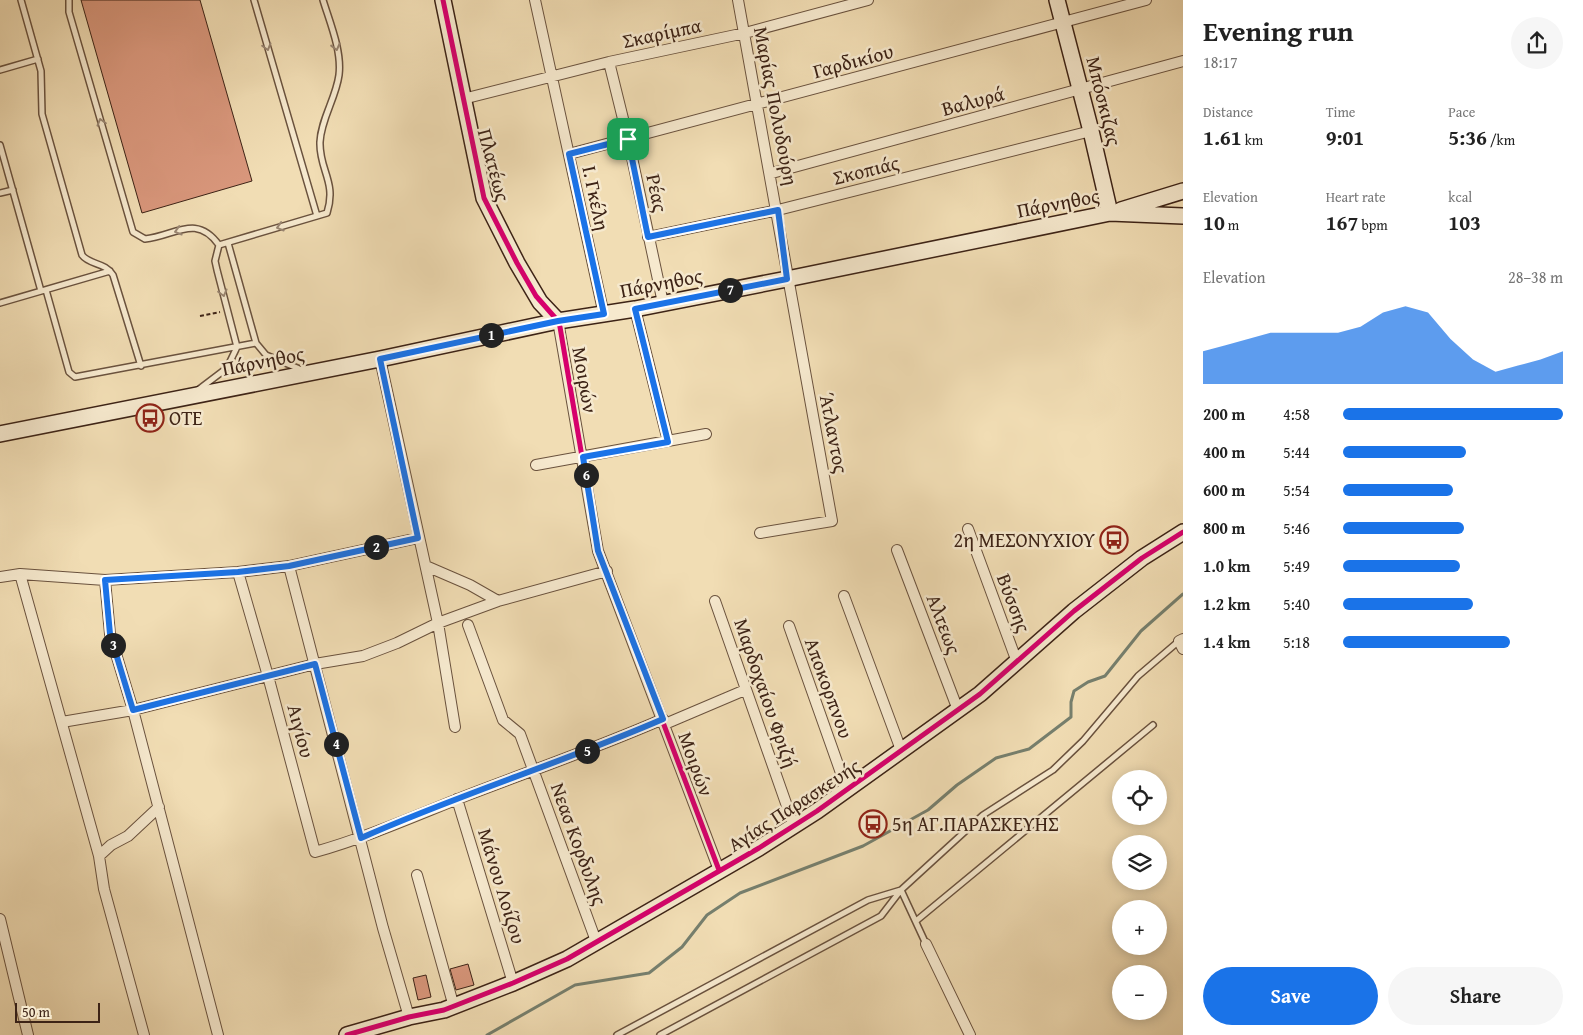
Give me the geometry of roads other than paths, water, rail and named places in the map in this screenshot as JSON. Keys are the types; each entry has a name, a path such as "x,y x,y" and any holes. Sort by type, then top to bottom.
{"street":[{"name":"Πλατέως","path":"443,0 480,183 489,209 536,296 558,321"},
{"name":"Ι. Γκέλη","path":"535,0 604,314"},
{"name":"Μαρίας Πολυδούρη","path":"738,0 772,173 787,279"},
{"name":"Σκαρίμπα","path":"463,99 609,62 745,33 868,0"},
{"name":"Μπόσκιζας","path":"1057,0 1110,213"},
{"name":"Γαρδικίου","path":"569,154 1146,0"},
{"name":"Βαλυρά","path":"772,173 1081,91 1183,61"},
{"name":"Ρέας","path":"609,62 628,139 663,303"},
{"name":"Σκοπιάς","path":"648,237 778,210 1091,131"},
{"path":"1110,213 1183,191"},
{"name":"Πάρνηθος","path":"0,434 380,359 558,321 635,309 1110,213 1183,216"},
{"name":"Άτλαντος","path":"760,533 832,521 787,279"},
{"path":"635,309 668,442"},
{"name":"Μοιρών","path":"558,321 598,551 719,870"},
{"path":"380,359 438,623 455,726"},
{"path":"536,465 706,434"},
{"name":"Βύσσης","path":"968,529 1017,662"},
{"name":"Αγίας Παρασκευής","path":"347,1035 454,1006 513,983 566,958 794,826 980,694 1107,585 1142,558 1183,532"},
{"path":"0,577 20,574 105,580 238,572 289,566 418,538"},
{"name":"Αλτεως","path":"897,550 958,710"},
{"name":"Αιγίου","path":"289,566 383,928 410,1017"},
{"path":"426,566 470,585 498,601"},
{"path":"62,722 133,710 315,664 363,656 397,643 438,623 498,601 607,571"},
{"name":"Αιγίου","path":"238,572 316,852 361,838"},
{"path":"20,574 99,856 104,889 144,1035"},
{"path":"105,580 110,634 133,710 218,1035"},
{"path":"844,596 901,750"},
{"name":"Μαρδοχαίου Φριζή","path":"715,601 794,826"},
{"name":"Νεασ Κορδυλης","path":"468,625 503,720 520,734 596,941"},
{"name":"Αποκορπνου","path":"789,626 847,790"},
{"path":"361,838 457,799 745,690"},
{"name":"Μάνου Λοίζου","path":"457,799 513,983"},
{"path":"99,856 111,844 128,836 158,807"},
{"path":"417,874 454,1006"},
{"path":"0,919 28,1035"},
{"path":"926,944 970,1035"}],"lane":[{"path":"21,0 42,77 42,114 82,254 87,260 101,264 110,271 115,279 141,366"},
{"path":"69,0 69,12 133,232 145,239 193,228 208,232 219,245"},
{"path":"254,0 316,216"},
{"path":"219,245 327,213 332,196 320,142 337,84 340,66 323,0"},
{"path":"0,70 38,59"},
{"path":"0,145 71,375 80,378 256,343"},
{"path":"0,193 13,190"},
{"path":"228,243 256,343 261,350 274,359 308,372"},
{"path":"189,396 227,368 237,347 215,261 219,245"},
{"path":"0,303 110,271"},
{"path":"660,1035 882,916 901,890 983,815 1053,770 1083,741 1138,676 1163,653 1182,643"},
{"path":"916,922 1153,725"},
{"path":"901,890 926,944"},
{"path":"617,1035 868,900 901,890"}],"waterway":[{"path":"487,1035 575,985 649,973 682,947 707,915 740,893 863,846 928,810 957,785 996,758 1029,749 1071,717 1071,702 1074,691 1088,682 1105,676 1141,631 1183,594"}],"place":[{"name":"ΟΤΕ","path":"150,418"},
{"name":"2η ΜΕΣΟΝΥΧΙΟΥ","path":"1114,540"},
{"name":"5η ΑΓ.ΠΑΡΑΣΚΕΥΗΣ","path":"873,824"}]}
